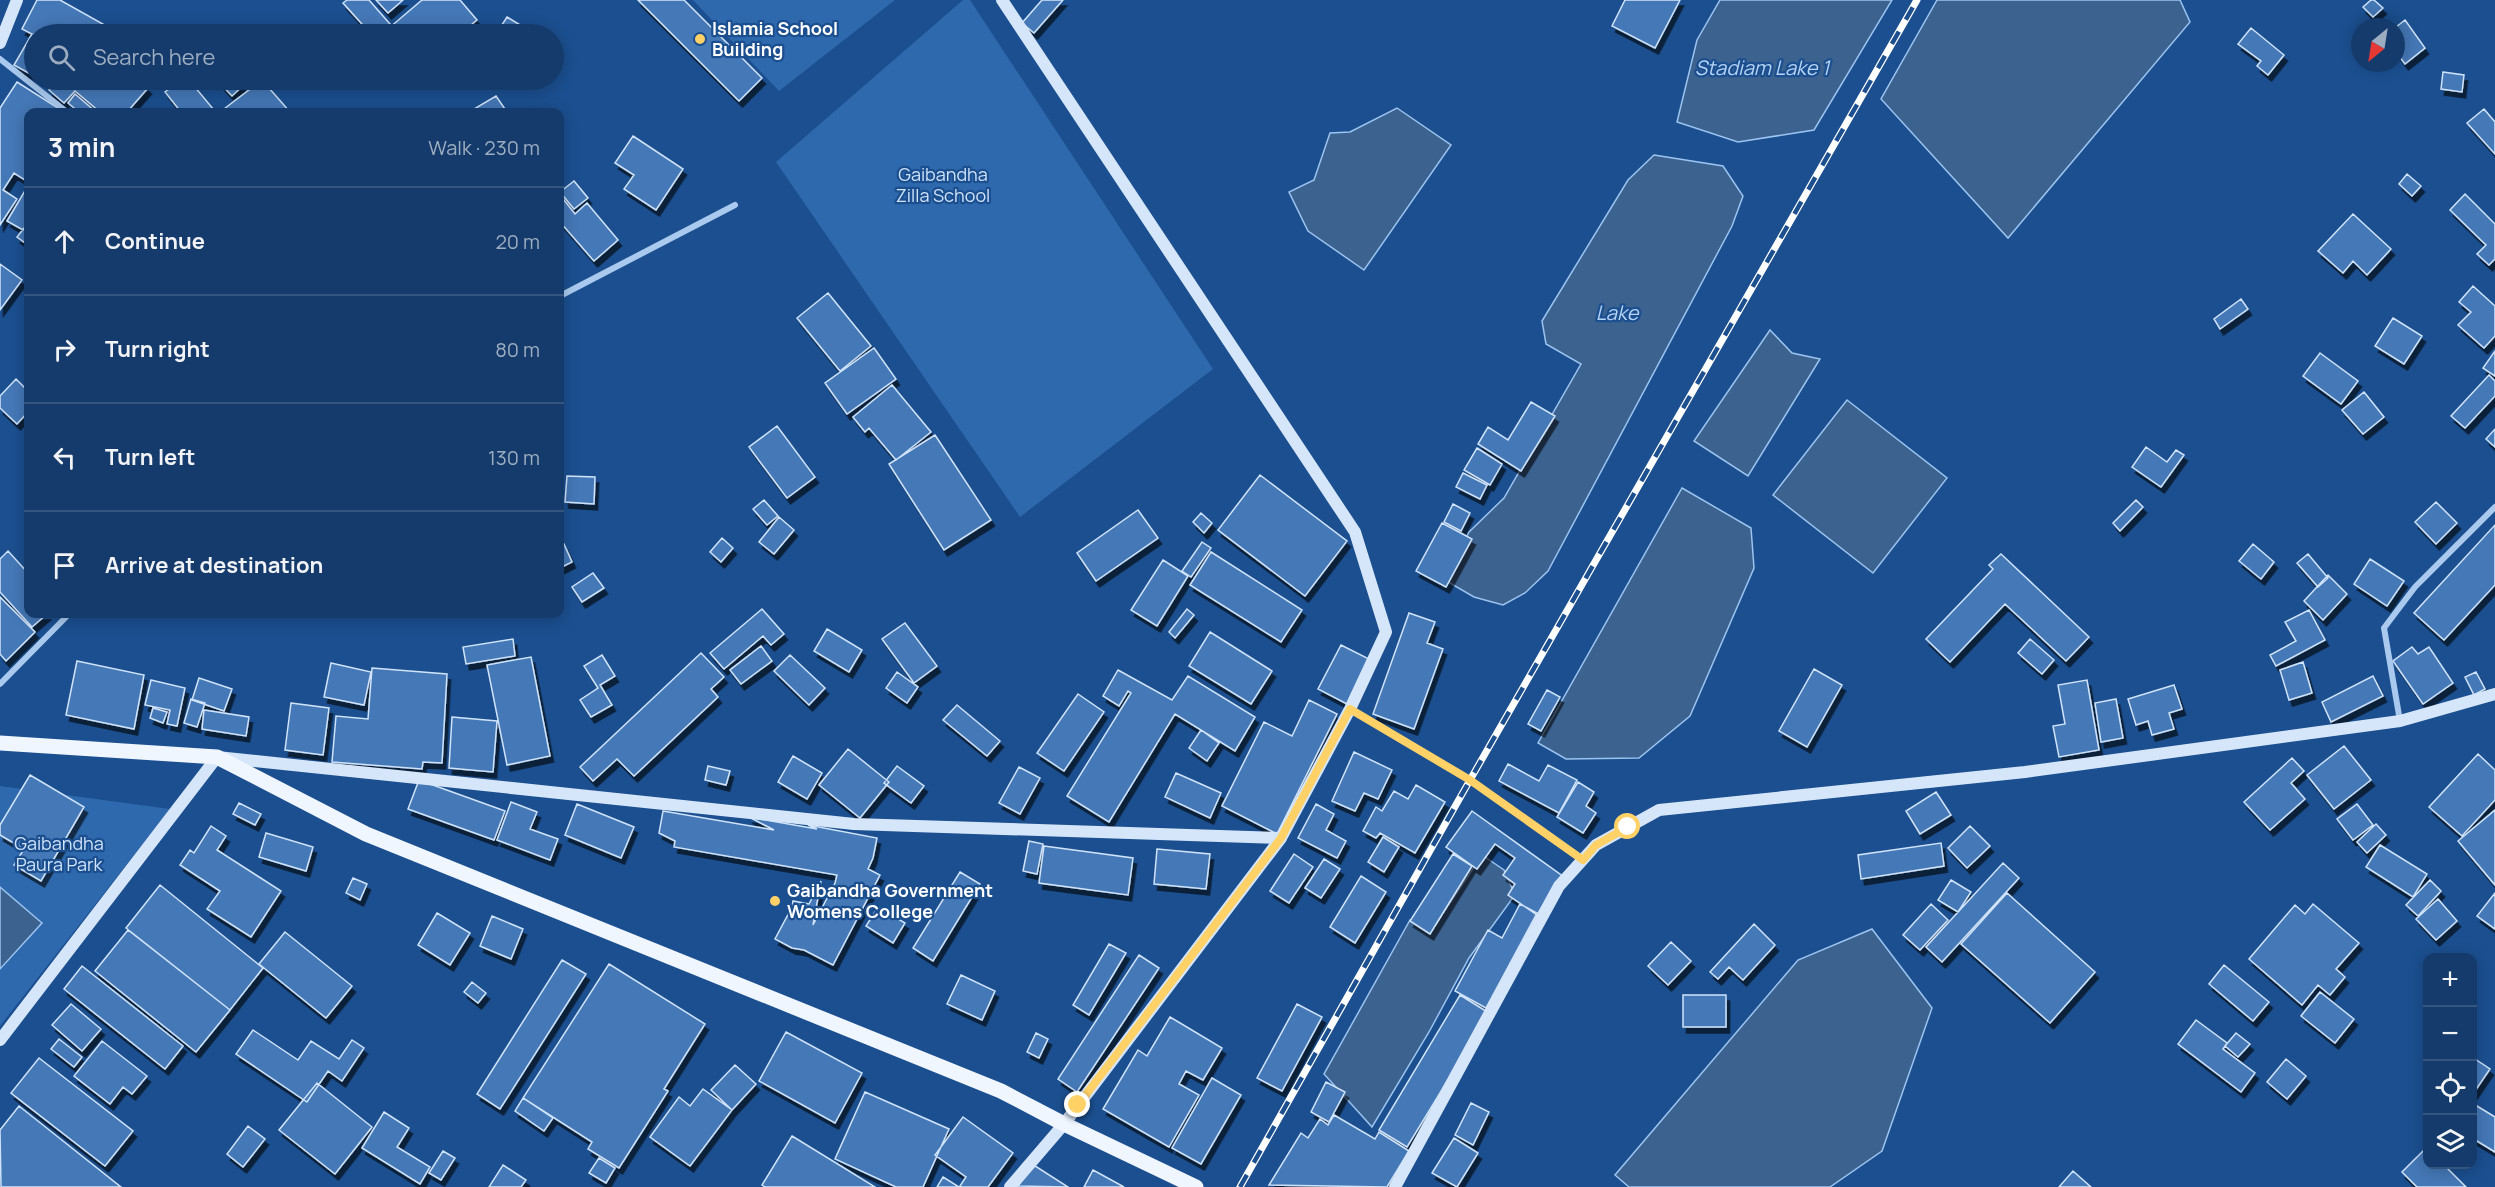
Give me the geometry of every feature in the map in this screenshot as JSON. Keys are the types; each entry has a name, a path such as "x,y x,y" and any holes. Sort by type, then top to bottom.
{"main road":[{"path":"0,743 217,757 366,834 1001,1091 1196,1187"}],"street":[{"path":"0,44 17,0"},
{"path":"1002,0 1355,532 1386,632 1350,709 1281,838 1064,1124 1010,1187"},
{"path":"0,59 24,78"},
{"path":"39,90 62,108"},
{"path":"564,294 735,205"},
{"path":"2400,721 2384,628 2415,587 2495,507"},
{"path":"0,684 65,618"},
{"path":"1395,1187 1559,886 1596,845 1659,810 2025,772 2400,721 2495,694"},
{"path":"1350,709 1470,780 1583,860"},
{"path":"0,1040 217,757 854,824 1281,838"}],"green space":[{"path":"693,0 895,0 779,91"},
{"name":"Gaibandha Zilla School","path":"963,0 970,0 1213,369 1020,517 776,162"},
{"name":"Gaibandha Paura Park","path":"0,786 170,809 0,1026"}],"water":[{"name":"Stadiam Lake 1","path":"1720,0 1892,0 1814,130 1738,142 1677,122 1697,40"},
{"path":"1937,0 2180,0 2190,22 2008,238 1881,99"},
{"path":"1397,108 1451,145 1364,270 1308,231 1289,192 1314,180 1330,133 1350,132"},
{"name":"Lake","path":"1654,155 1723,166 1743,196 1732,226 1548,571 1525,593 1503,605 1474,597 1443,579 1469,532 1504,498 1581,364 1546,344 1542,321 1628,180"},
{"path":"1770,330 1792,353 1820,359 1748,476 1694,441"},
{"path":"1847,400 1947,478 1873,573 1773,495"},
{"path":"1682,488 1751,528 1754,568 1690,716 1639,758 1566,759 1538,743"},
{"path":"1482,855 1504,870 1515,895 1469,958 1429,1032 1372,1127 1324,1074 1410,920 1430,933"},
{"path":"0,887 42,923 0,969"},
{"path":"1872,929 1932,1008 1882,1151 1830,1187 1629,1187 1615,1175 1798,960"}],"building":[{"path":"37,0 60,0 103,24 25,24"},
{"path":"347,0 369,0 390,24 362,24 343,3"},
{"path":"376,0 403,0 388,13"},
{"path":"422,0 460,0 477,20 472,24 394,24"},
{"name":"Islamia School Building","path":"638,0 684,0 762,78 739,101"},
{"path":"1042,0 1063,0 1034,33 1022,23"},
{"path":"1625,0 1680,0 1655,48 1612,26"},
{"path":"2371,0 2383,8 2373,17 2363,7"},
{"path":"507,17 519,24 502,24"},
{"path":"2405,20 2425,48 2405,64"},
{"path":"2251,28 2284,55 2268,75 2257,66 2261,61 2238,44"},
{"path":"24,48 24,70 14,65"},
{"path":"2443,72 2464,75 2462,92 2441,89"},
{"path":"17,82 24,86 24,90 30,90 58,108 24,108 24,179 14,173 3,190 17,199 0,225 0,108"},
{"path":"49,90 146,90 130,108 95,108 75,91 64,103"},
{"path":"168,90 197,90 212,108 178,108 165,92"},
{"path":"226,90 238,90 232,96"},
{"path":"249,90 271,90 286,108 225,108"},
{"path":"75,94 91,108 74,108 68,103"},
{"path":"496,96 504,108 476,108"},
{"path":"2484,109 2495,122 2495,154 2467,123"},
{"path":"633,136 683,169 656,210 624,189 634,175 615,163"},
{"path":"2407,174 2421,186 2412,196 2399,184"},
{"path":"574,181 588,198 574,209 564,197 564,189"},
{"path":"24,192 24,228 23,230 7,221"},
{"path":"2465,194 2495,224 2495,259 2489,265 2477,254 2486,245 2450,210"},
{"path":"564,200 575,214 587,203 618,240 594,261 564,227"},
{"path":"2353,214 2391,249 2367,275 2353,261 2343,273 2318,251"},
{"path":"24,228 24,242 17,237"},
{"path":"0,264 22,280 0,310"},
{"path":"2473,286 2495,306 2495,336 2484,348 2458,325 2471,312 2459,302"},
{"path":"828,293 871,346 840,371 797,318"},
{"path":"2241,299 2248,309 2220,329 2214,319"},
{"path":"2393,318 2422,336 2404,364 2375,346"},
{"path":"874,348 896,379 847,414 825,383"},
{"path":"2495,351 2495,376 2483,368"},
{"path":"2320,353 2358,381 2341,404 2303,376"},
{"path":"2489,375 2495,381 2495,396 2465,428 2451,416"},
{"path":"16,379 24,387 24,416 17,424 0,408 0,396"},
{"path":"892,385 931,432 896,460 869,428 865,432 853,417"},
{"path":"2364,392 2384,417 2363,434 2342,410"},
{"path":"1531,402 1555,416 1521,471 1478,444 1488,427 1508,440"},
{"path":"777,426 815,477 787,498 749,447"},
{"path":"2495,429 2495,447 2486,439"},
{"path":"935,435 991,520 944,550 889,464"},
{"path":"2146,447 2167,462 2176,450 2184,455 2161,487 2132,467"},
{"path":"1477,448 1502,464 1490,485 1464,470"},
{"path":"1463,473 1487,485 1480,499 1456,487"},
{"path":"1260,475 1347,541 1305,596 1218,530"},
{"path":"567,476 595,477 594,504 565,502"},
{"path":"764,500 778,516 767,525 753,509"},
{"path":"2136,500 2143,507 2120,531 2113,523"},
{"path":"2436,502 2457,523 2436,544 2415,522"},
{"path":"1453,504 1470,513 1461,531 1444,522"},
{"path":"1138,510 1158,538 1096,581 1077,553"},
{"path":"1201,513 1212,523 1204,533 1193,522"},
{"path":"779,517 794,530 774,554 759,542"},
{"path":"1442,523 1472,539 1446,587 1416,571"},
{"path":"2495,525 2495,585 2444,640 2414,613"},
{"path":"722,538 733,548 721,562 710,552"},
{"path":"1202,542 1211,548 1191,577 1182,571"},
{"path":"564,544 572,562 564,566"},
{"path":"2253,544 2274,562 2261,579 2239,561"},
{"path":"8,551 24,569 24,618 42,618 32,627 0,592 0,559"},
{"path":"1211,552 1302,610 1281,642 1190,585"},
{"path":"2001,554 2089,637 2066,661 2005,604 1950,662 1926,639 1993,569 1989,565"},
{"path":"2308,554 2328,578 2318,587 2297,563"},
{"path":"2370,559 2404,581 2387,606 2354,584"},
{"path":"1163,560 1188,576 1157,626 1131,610"},
{"path":"593,573 604,588 582,602 572,587"},
{"path":"2328,575 2347,594 2323,620 2304,601"},
{"path":"0,597 35,632 6,661 0,654"},
{"path":"762,609 784,634 771,645 763,636 724,669 710,653"},
{"path":"1187,609 1194,615 1175,638 1169,632"},
{"path":"2309,610 2325,640 2276,666 2270,655 2296,641 2285,622"},
{"path":"1409,613 1435,622 1427,643 1443,649 1414,729 1373,714"},
{"path":"905,623 937,666 914,683 882,639"},
{"path":"827,629 862,650 849,672 814,651"},
{"path":"1210,632 1272,671 1251,704 1189,666"},
{"path":"513,639 515,656 466,664 463,647"},
{"path":"2030,639 2054,660 2042,674 2018,653"},
{"path":"1341,645 1369,659 1347,704 1318,689"},
{"path":"761,646 772,661 741,684 730,670"},
{"path":"2412,647 2418,654 2429,647 2453,683 2423,704 2393,661"},
{"path":"701,653 724,677 711,689 718,697 634,776 617,759 593,781 580,767"},
{"path":"602,655 615,676 600,685 612,705 591,717 580,700 598,688 584,666"},
{"path":"790,655 825,688 809,705 774,671"},
{"path":"531,657 550,756 507,765 487,665"},
{"path":"77,661 144,675 134,729 66,715"},
{"path":"2303,662 2312,693 2289,700 2280,670"},
{"path":"331,663 371,672 364,705 324,697"},
{"path":"372,668 447,674 442,763 423,762 422,769 332,762 336,716 368,719"},
{"path":"1814,669 1842,685 1807,747 1779,731"},
{"path":"1118,670 1172,700 1188,676 1255,717 1235,751 1175,714 1109,822 1067,796 1131,693 1128,691 1119,706 1103,696"},
{"path":"897,672 918,687 907,703 886,688"},
{"path":"2476,672 2485,689 2474,695 2465,677"},
{"path":"2373,676 2383,696 2331,722 2322,702"},
{"path":"199,678 232,689 224,711 192,700"},
{"path":"151,680 185,688 177,726 167,724 170,710 145,705"},
{"path":"2087,680 2099,750 2059,757 2053,726 2065,724 2058,685"},
{"path":"2174,685 2182,709 2169,713 2174,729 2152,735 2148,721 2136,725 2128,699"},
{"path":"1547,690 1560,697 1541,731 1528,724"},
{"path":"1078,694 1104,712 1064,771 1037,753"},
{"path":"191,699 205,703 197,727 184,723"},
{"path":"2116,699 2123,738 2101,742 2095,703"},
{"path":"1309,700 1337,714 1277,834 1222,806 1264,722 1292,736"},
{"path":"291,703 329,708 323,755 285,750"},
{"path":"957,705 1000,741 987,756 943,720"},
{"path":"153,708 167,712 163,723 150,718"},
{"path":"204,710 249,717 246,736 202,729"},
{"path":"452,717 497,721 493,772 449,768"},
{"path":"1201,730 1219,743 1207,761 1189,748"},
{"path":"2344,746 2371,780 2334,809 2307,775"},
{"path":"848,749 889,782 860,818 819,785"},
{"path":"1354,752 1392,770 1378,799 1364,793 1355,811 1332,801"},
{"path":"2478,754 2495,770 2495,800 2462,836 2429,807"},
{"path":"793,756 822,773 807,799 778,782"},
{"path":"2292,758 2304,771 2291,783 2305,799 2270,830 2244,802"},
{"path":"1508,764 1539,781 1548,765 1577,780 1559,813 1499,781"},
{"path":"708,766 730,771 726,785 705,780"},
{"path":"897,766 924,786 911,803 884,783"},
{"path":"1019,767 1040,778 1020,814 999,803"},
{"path":"1176,773 1221,793 1210,818 1165,797"},
{"path":"30,775 84,807 41,881 14,865 24,849 0,835 0,825"},
{"path":"419,780 505,811 494,840 408,809"},
{"path":"1578,782 1594,792 1586,806 1596,813 1583,833 1557,817"},
{"path":"1416,785 1445,802 1415,853 1380,833 1376,838 1363,831 1376,807 1382,811 1394,791 1408,799"},
{"path":"1936,792 1951,815 1920,834 1906,811"},
{"path":"511,802 537,812 530,829 558,839 550,860 497,840"},
{"path":"239,803 261,814 255,825 233,814"},
{"path":"577,804 634,827 621,858 565,835"},
{"path":"1316,804 1334,814 1326,830 1346,841 1337,858 1298,838"},
{"path":"2357,804 2373,825 2353,840 2337,819"},
{"path":"2495,810 2495,885 2458,841"},
{"path":"663,811 774,830 749,817 877,838 868,869 880,875 833,965 804,950 792,948 775,939 793,901 809,904 821,881 813,925 837,875 674,847 675,841 659,833"},
{"path":"1472,811 1564,877 1537,915 1508,895 1515,884 1503,875 1515,858 1495,844 1477,869 1446,847"},
{"path":"2376,824 2386,835 2367,853 2357,842"},
{"path":"211,826 226,836 217,850 281,891 251,937 207,909 220,891 180,865 190,850 194,853"},
{"path":"1970,826 1990,846 1967,868 1948,848"},
{"path":"266,833 313,847 306,871 259,857"},
{"path":"1383,837 1399,847 1384,872 1368,862"},
{"path":"1029,841 1043,844 1037,874 1023,871"},
{"path":"1941,843 1944,866 1861,879 1858,855"},
{"path":"2380,845 2427,874 2413,897 2366,867"},
{"path":"1044,846 1133,858 1128,895 1039,883"},
{"path":"1157,849 1210,854 1206,889 1154,884"},
{"path":"1294,854 1313,867 1289,903 1270,891"},
{"path":"1453,854 1472,866 1430,934 1410,921"},
{"path":"1324,859 1340,869 1321,898 1305,888"},
{"path":"2003,863 2019,878 1942,962 1926,947"},
{"path":"960,872 980,884 933,961 913,948"},
{"path":"1361,876 1386,892 1355,943 1330,927"},
{"path":"353,878 367,884 360,900 346,893"},
{"path":"1951,880 1971,892 1958,912 1938,900"},
{"path":"2430,880 2441,891 2418,916 2406,905"},
{"path":"160,885 263,968 230,1010 126,928"},
{"path":"2007,893 2095,972 2050,1023 1961,944"},
{"path":"2495,893 2495,929 2477,916"},
{"path":"2438,899 2457,921 2436,940 2416,919"},
{"path":"1520,904 1537,913 1486,1008 1455,991 1488,930 1502,938"},
{"path":"1931,904 1948,920 1920,950 1903,935"},
{"path":"2313,904 2359,943 2336,969 2345,977 2330,995 2318,985 2302,1005 2249,959 2295,905 2305,914"},
{"path":"878,907 905,923 893,943 866,926"},
{"path":"437,913 470,933 450,965 418,945"},
{"path":"492,916 523,929 511,959 480,946"},
{"path":"1754,924 1775,945 1743,980 1729,967 1718,979 1710,972"},
{"path":"128,930 230,1010 196,1052 95,971"},
{"path":"285,932 352,986 326,1018 259,964"},
{"path":"1671,942 1691,961 1668,985 1648,966"},
{"path":"1109,944 1126,953 1089,1015 1073,1005"},
{"path":"1139,955 1159,968 1077,1092 1058,1079"},
{"path":"562,960 586,974 500,1109 477,1094"},
{"path":"609,964 705,1024 664,1089 668,1091 619,1168 588,1149 592,1142 523,1098"},
{"path":"2224,965 2269,1002 2253,1021 2209,984"},
{"path":"82,966 183,1046 165,1069 64,989"},
{"path":"961,975 995,991 982,1020 947,1004"},
{"path":"472,982 486,993 478,1003 464,992"},
{"path":"2320,992 2354,1019 2335,1043 2301,1016"},
{"path":"1460,995 1489,1013 1407,1147 1379,1130"},
{"path":"1683,995 1726,995 1726,1027 1683,1027"},
{"path":"71,1004 101,1029 82,1051 52,1025"},
{"path":"1297,1004 1322,1017 1282,1091 1257,1078"},
{"path":"1170,1017 1222,1048 1203,1080 1186,1071 1179,1084 1199,1095 1169,1147 1103,1109 1138,1050 1147,1056"},
{"path":"2196,1020 2227,1043 2223,1049 2255,1073 2241,1092 2178,1044"},
{"path":"253,1030 298,1060 311,1041 339,1059 352,1040 364,1048 342,1081 328,1071 307,1102 236,1054"},
{"path":"786,1032 862,1073 835,1123 759,1081"},
{"path":"1036,1033 1048,1039 1039,1058 1027,1052"},
{"path":"2236,1033 2250,1044 2238,1057 2225,1046"},
{"path":"59,1039 82,1057 74,1067 51,1049"},
{"path":"102,1041 147,1076 132,1094 123,1087 110,1104 74,1076"},
{"path":"39,1058 133,1131 105,1166 11,1093"},
{"path":"2286,1059 2306,1076 2287,1099 2267,1082"},
{"path":"2477,1060 2490,1069 2477,1088"},
{"path":"735,1065 756,1084 732,1110 711,1090"},
{"path":"1212,1078 1241,1095 1201,1164 1172,1148"},
{"path":"1326,1082 1345,1092 1329,1122 1311,1112"},
{"path":"317,1083 372,1127 335,1174 279,1130"},
{"path":"703,1089 732,1110 690,1166 650,1137 679,1097 690,1106"},
{"path":"865,1092 949,1129 923,1187 896,1187 835,1159"},
{"path":"523,1098 553,1118 544,1131 515,1111"},
{"path":"1471,1103 1489,1112 1473,1145 1455,1135"},
{"path":"19,1106 121,1187 1,1187 0,1130"},
{"path":"2477,1106 2495,1117 2495,1152 2477,1141"},
{"path":"384,1112 409,1128 397,1147 430,1167 420,1184 362,1148"},
{"path":"1334,1115 1375,1139 1379,1132 1409,1151 1387,1187 1269,1185 1301,1133 1308,1138 1320,1119 1328,1125"},
{"path":"963,1117 1013,1153 988,1187 960,1186 966,1177 935,1155"},
{"path":"248,1126 265,1139 243,1167 227,1154"},
{"path":"792,1136 875,1187 765,1187 762,1185"},
{"path":"1454,1138 1478,1153 1457,1187 1432,1173"},
{"path":"443,1151 455,1158 441,1180 429,1173"},
{"path":"2423,1151 2423,1169 2448,1169 2466,1187 2417,1187 2402,1172"},
{"path":"599,1158 615,1168 606,1183 589,1173"},
{"path":"1032,1164 1068,1187 1018,1186"},
{"path":"503,1165 526,1180 521,1187 489,1187"},
{"path":"1093,1170 1124,1187 1084,1187"},
{"path":"2073,1171 2091,1187 2059,1187"},
{"path":"943,1177 959,1187 937,1187"}],"railway":[{"path":"1240,1187 1470,780 1917,0"}],"place":[{"name":"Islamia School Building","path":"700,39"},
{"name":"Gaibandha Government Womens College","path":"775,901"}],"route":[{"path":"1078,1105 1281,838 1350,709 1470,780 1583,860 1596,845 1628,827"}]}
